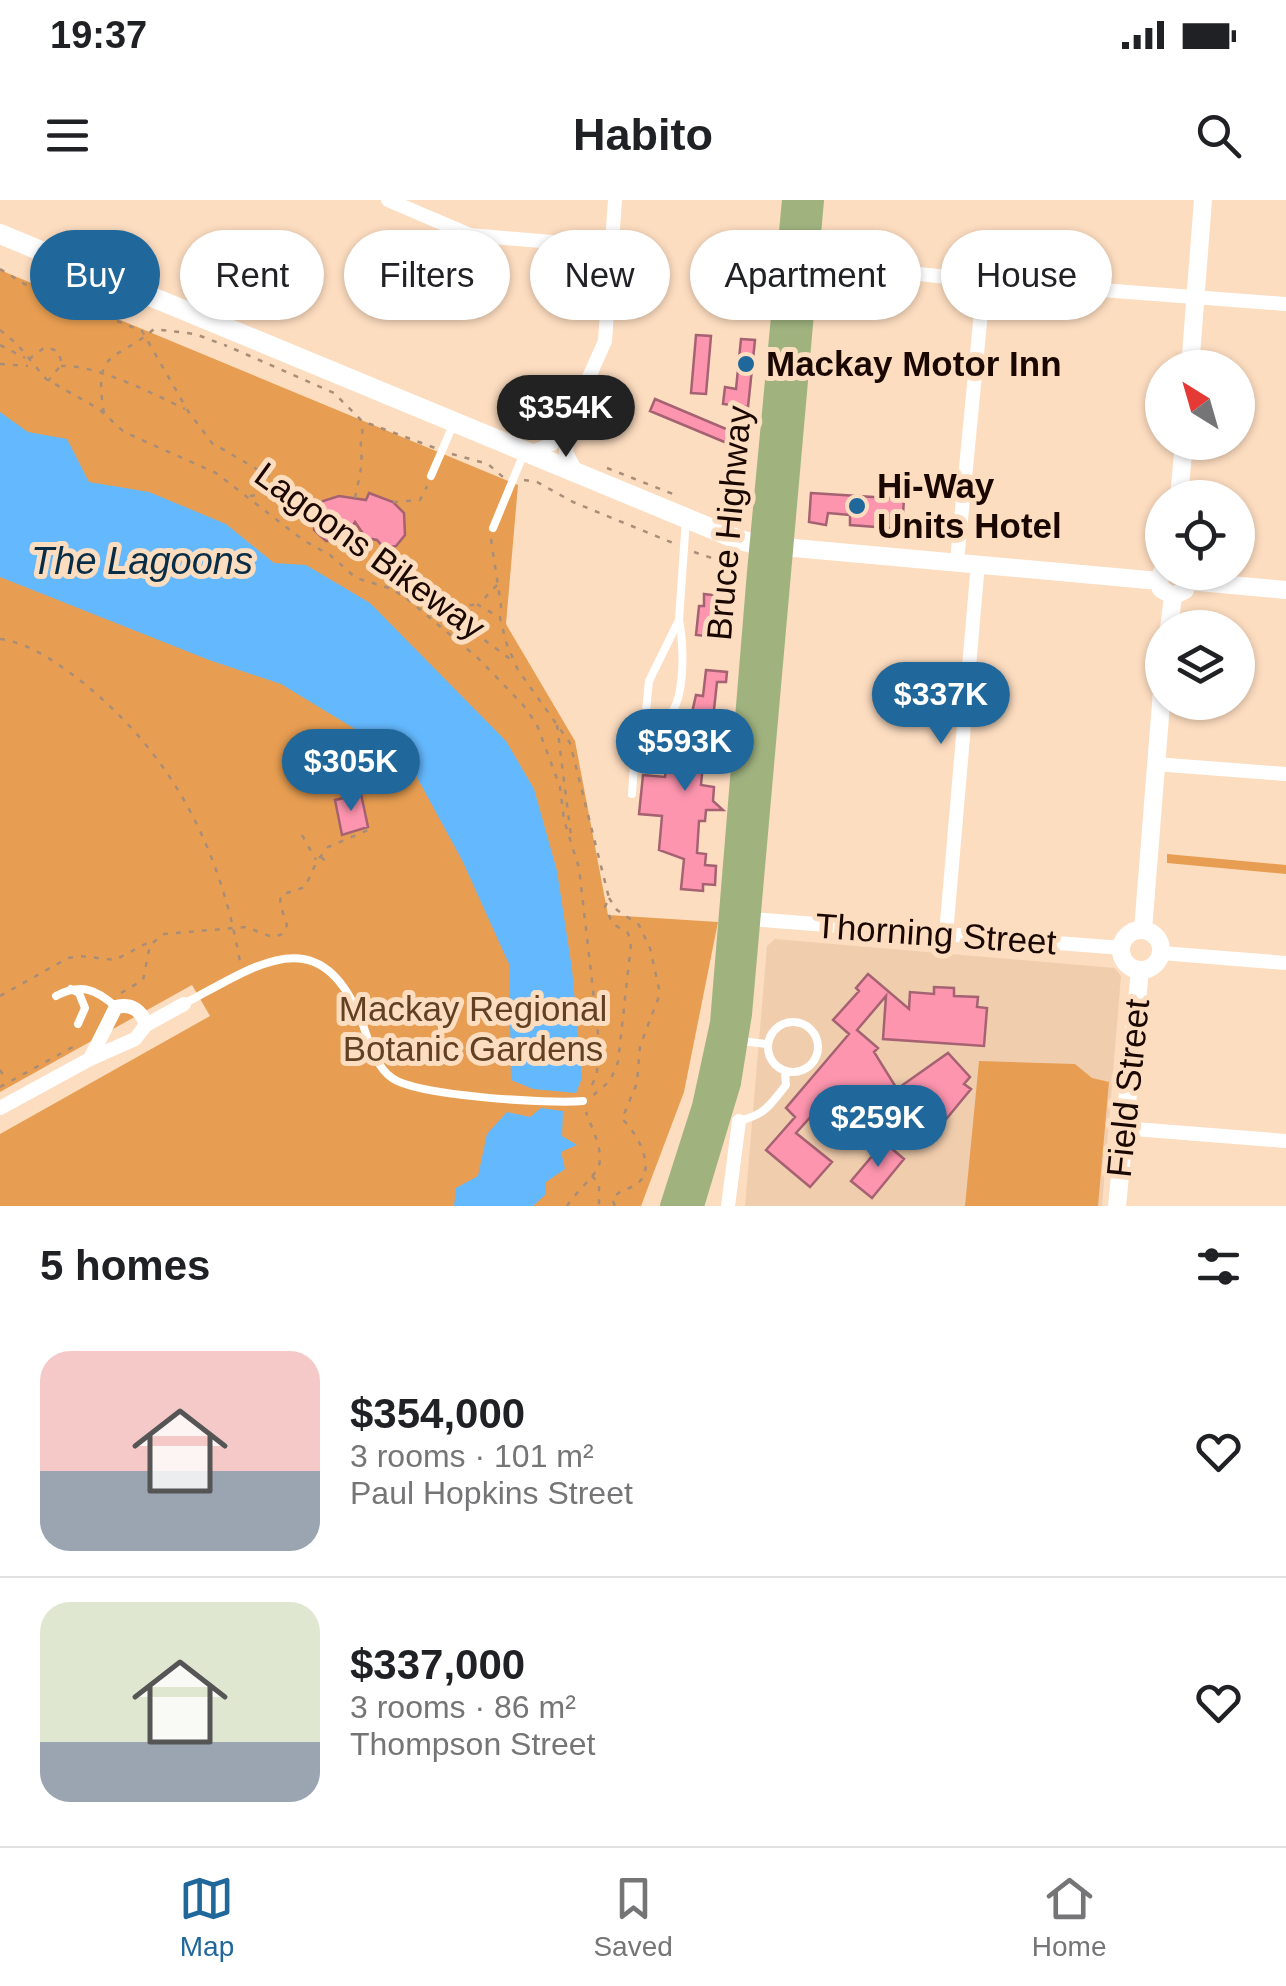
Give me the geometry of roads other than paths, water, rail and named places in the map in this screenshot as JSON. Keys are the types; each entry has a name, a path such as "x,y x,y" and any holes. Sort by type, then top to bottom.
{"highway":[{"name":"Bruce Highway","path":"693,1206 717,1133 737,1041 751,919 793,200"},
{"name":"Bruce Highway","path":"811,230 813,200"},
{"name":"Bruce Highway","path":"672,1206 703,1106 721,1023 801,320"}],"main road":[{"path":"0,234 527,452 685,508 745,542 773,546"}],"street":[{"path":"388,200 470,235 530,241"},
{"path":"612,230 615,200"},
{"path":"1192,350 1203,200"},
{"path":"1112,290 1286,304"},
{"path":"527,452 552,444 570,420 605,341 606,320"},
{"path":"957,561 980,320"},
{"path":"570,420 565,446 575,470"},
{"path":"773,546 1145,575"},
{"path":"946,934 978,563"},
{"path":"1255,586 1286,590"},
{"path":"1163,590 1173,596"},
{"path":"1173,596 1185,590"},
{"path":"1171,610 1173,596"},
{"path":"1143,930 1159,720"},
{"path":"1155,764 1286,774"},
{"name":"Thorning Street","path":"751,919 1122,948"},
{"path":"1143,930 1158,940 1161,952 1156,964 1140,970 1126,964 1122,948 1130,934 1143,930"},
{"path":"1161,952 1286,963"},
{"name":"Field Street","path":"1117,1206 1140,970"},
{"path":"0,1108 83,1048 112,1003 136,1009 146,1026"},
{"path":"83,1048 135,1040 146,1026 184,1004"},
{"path":"728,1206 739,1121"},
{"path":"1122,1128 1286,1142"}],"lane":[{"path":"431,476 454,422"},
{"path":"493,528 527,452"},
{"path":"679,620 649,682 646,710 658,723 664,722 677,707 683,640 679,620 685,508"},
{"path":"632,794 638,742 650,718"},
{"path":"184,1004 277,958 304,958 325,966 344,983 380,1065 392,1078 412,1086 544,1102 582,1101"},
{"path":"56,996 71,989 89,988 112,1003"},
{"path":"71,989 79,993 85,1008 78,1024"},
{"path":"785,1023 802,1024 816,1036 818,1054 803,1071 785,1072 770,1059 768,1044 771,1034 785,1023"},
{"path":"737,1041 768,1044"},
{"path":"739,1121 765,1111 786,1086 785,1072"}],"water":[{"name":"The Lagoons","path":"0,412 28,432 67,439 89,482 149,492 226,524 274,563 306,565 370,603 506,741 534,789 557,871 572,969 582,1078 576,1093 533,1089 511,1080 509,964 462,860 414,772 360,732 281,684 209,660 0,577"},
{"path":"541,1108 563,1111 562,1136 577,1145 561,1152 565,1169 546,1182 546,1194 533,1206 454,1206 456,1188 478,1176 487,1134 507,1112 530,1117"}],"place":[{"name":"Mackay Motor Inn","path":"746,364"},
{"name":"Hi-Way Units Hotel","path":"857,506"}],"park label":[{"name":"Mackay Regional Botanic Gardens","path":"473,1029"}]}
